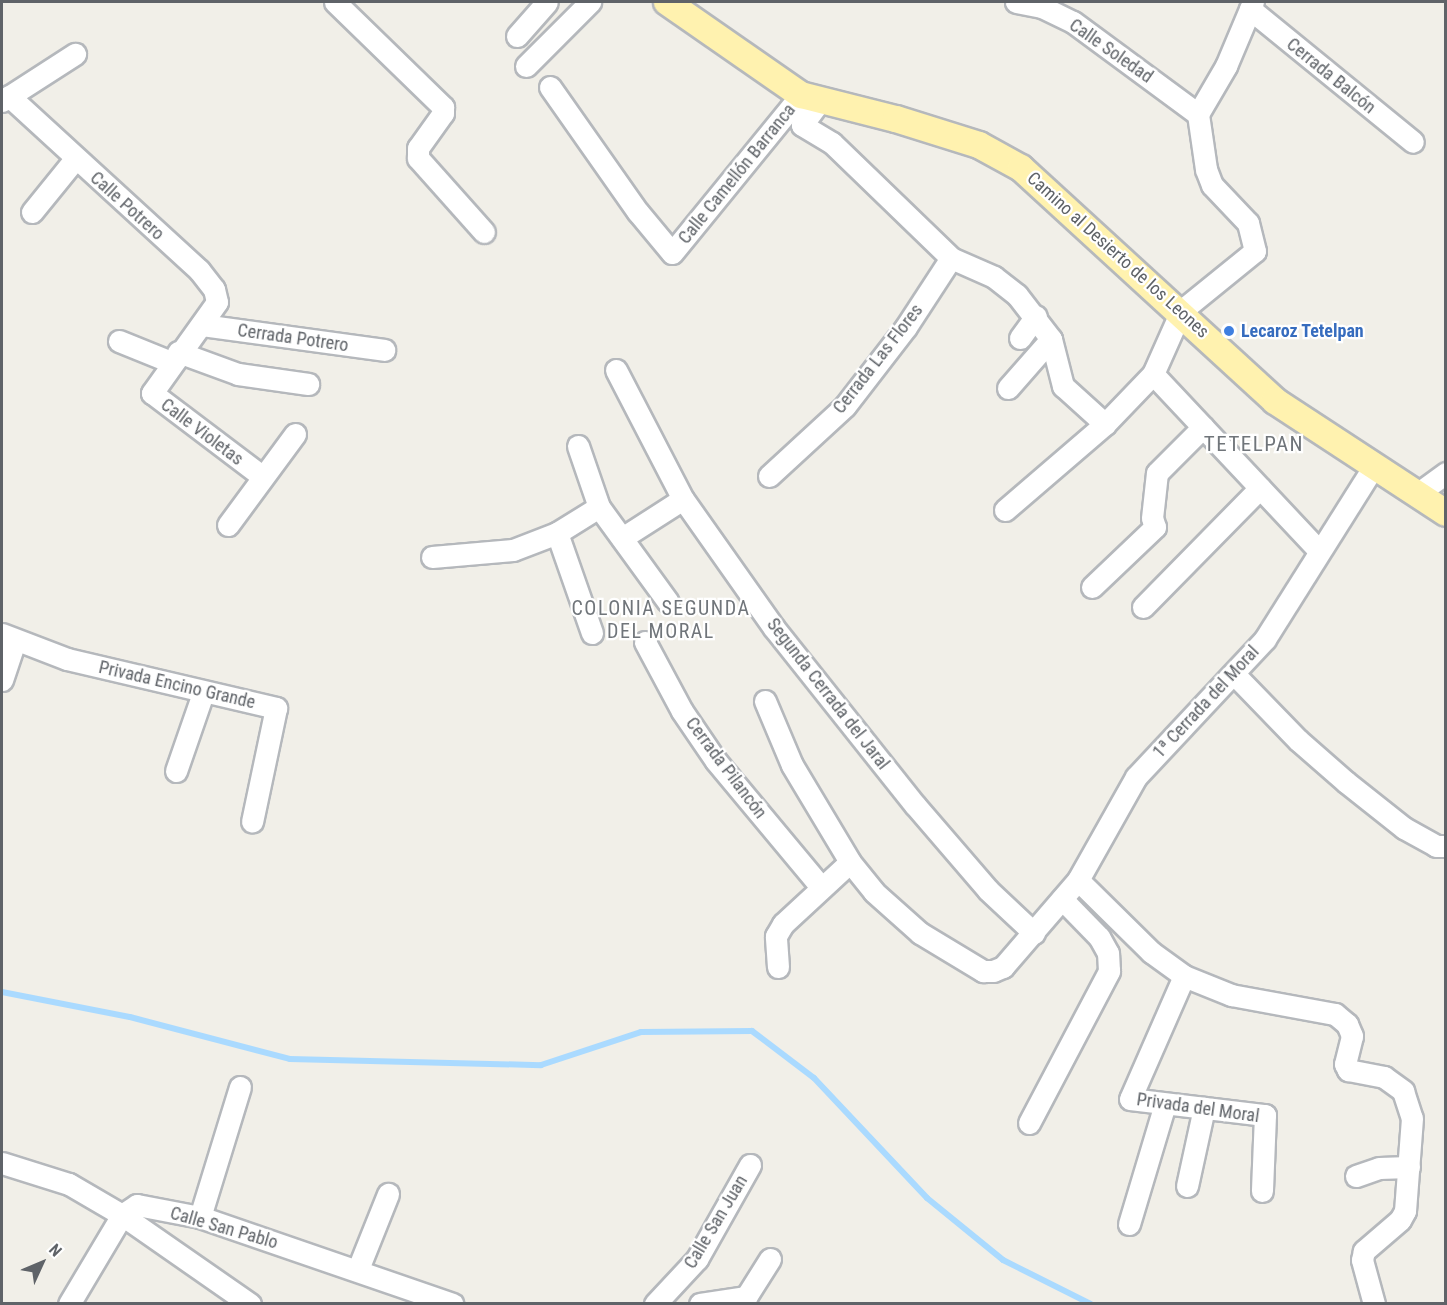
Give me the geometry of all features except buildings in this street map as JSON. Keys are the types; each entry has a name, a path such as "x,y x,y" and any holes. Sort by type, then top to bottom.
{"main road":[{"name":"Camino al Desierto de los Leones","path":"667,2 810,98 896,118 979,145 1021,168 1181,311 1275,401 1446,513"}],"street":[{"path":"335,2 442,107 443,113 418,148 418,158 484,232"},
{"path":"518,36 547,2"},
{"path":"526,66 590,2"},
{"name":"Calle Soledad","path":"1016,2 1042,7 1073,22 1198,114"},
{"path":"1005,510 1104,424 1154,374 1181,311 1255,251 1248,223 1212,185 1206,169 1198,114 1226,66 1251,5"},
{"name":"Cerrada Balcón","path":"1251,5 1413,142"},
{"path":"5,98 75,54"},
{"name":"Calle Camellón Barranca","path":"550,87 638,212 672,253 810,98"},
{"name":"Calle Potrero","path":"5,98 199,270 214,289 217,302 202,325"},
{"path":"810,98 802,124 832,143 951,258 994,277 1036,316 1051,339 1063,386"},
{"path":"32,212 75,159"},
{"name":"Cerrada Las Flores","path":"769,476 845,406 906,327 951,258"},
{"path":"1020,338 1036,316"},
{"name":"Cerrada Potrero","path":"202,325 384,350"},
{"name":"Calle Violetas","path":"202,325 175,357 153,396 263,477"},
{"path":"1008,388 1051,339"},
{"path":"119,341 238,374 308,384"},
{"path":"1028,366 1063,386 1104,424"},
{"name":"Segunda Cerrada del Jaral","path":"616,370 683,499 774,628 908,796 988,890 1034,933"},
{"path":"1154,374 1318,550"},
{"path":"1092,587 1155,528 1152,518 1157,473 1203,427"},
{"path":"228,525 295,434"},
{"path":"578,446 599,507 668,602"},
{"name":"1ª Cerrada del Moral","path":"850,862 874,892 920,933 983,971 1003,968 1078,879 1136,777 1234,675 1265,639 1318,550 1374,466"},
{"path":"1417,494 1446,473"},
{"path":"1143,607 1260,488"},
{"path":"622,538 683,499"},
{"path":"432,557 479,556 513,550 557,533 599,507"},
{"path":"557,533 592,633"},
{"path":"2,680 8,637"},
{"name":"Privada Encino Grande","path":"8,637 68,659 203,693 276,708 252,822"},
{"name":"Cerrada Pilancón","path":"645,642 682,711 716,761 820,886"},
{"path":"1234,675 1298,740 1346,782 1404,828 1436,846 1446,846"},
{"path":"176,771 203,693"},
{"path":"765,700 792,765 850,862 820,886 776,936 778,967"},
{"path":"1078,879 1143,945 1184,976 1231,995 1335,1014 1347,1024 1352,1036 1346,1064 1348,1070 1395,1083 1411,1106 1409,1167 1400,1220 1364,1251 1362,1260 1374,1304"},
{"path":"1029,1123 1108,971 1108,953 1099,937 1062,899"},
{"name":"Privada del Moral","path":"1184,976 1130,1096 1132,1101 1267,1116 1262,1191"},
{"path":"200,1217 240,1087"},
{"path":"1129,1224 1165,1104"},
{"path":"1187,1186 1204,1108"},
{"path":"2,1163 69,1184 122,1215 250,1304"},
{"name":"Calle San Juan","path":"655,1304 697,1259 750,1165"},
{"path":"1356,1176 1379,1168 1409,1167"},
{"path":"358,1269 388,1194"},
{"name":"Calle San Pablo","path":"122,1215 137,1205 200,1217 358,1269 452,1304"},
{"path":"69,1304 122,1215"},
{"path":"700,1304 746,1297 770,1258"}],"waterway":[{"path":"2,992 130,1017 290,1059 541,1065 641,1032 752,1031 814,1078 927,1198 1003,1260 1091,1304"}],"place":[{"name":"Lecaroz Tetelpan","path":"1229,331"}],"district":[{"name":"TETELPAN","path":"1254,444"},
{"name":"COLONIA SEGUNDA DEL MORAL","path":"661,620"}]}
